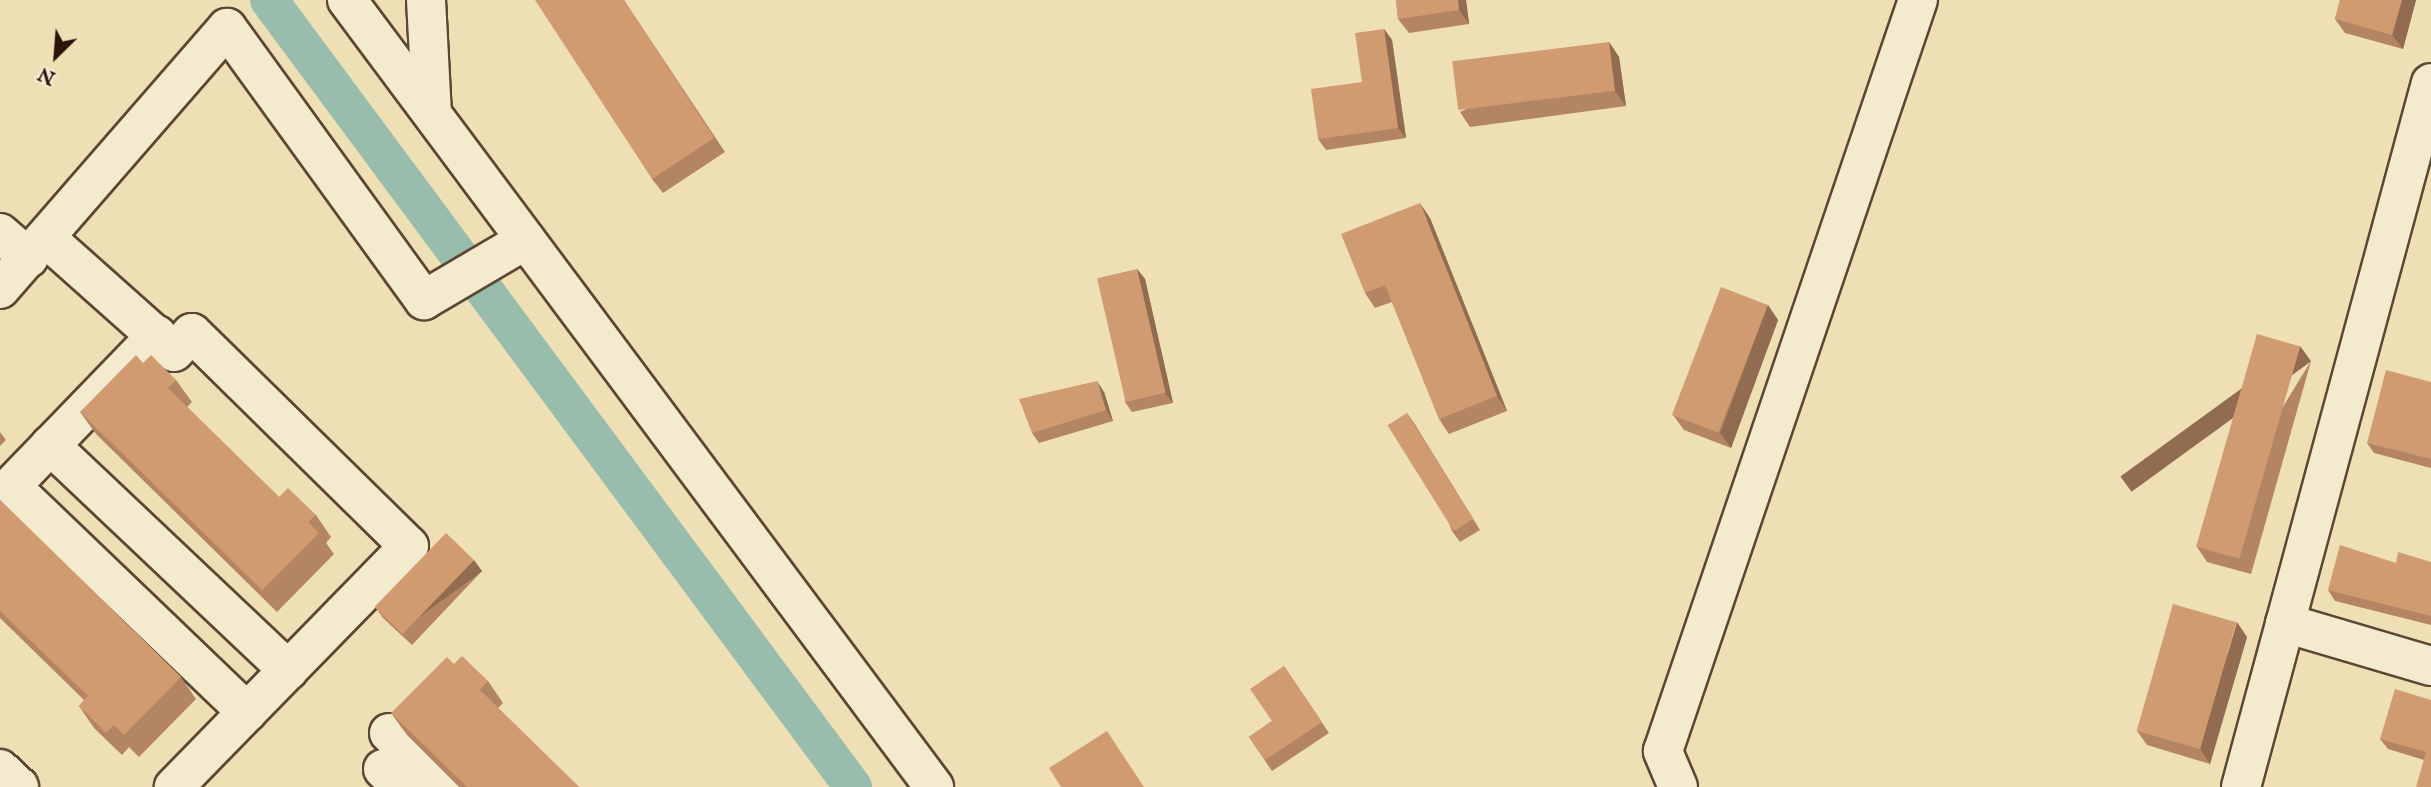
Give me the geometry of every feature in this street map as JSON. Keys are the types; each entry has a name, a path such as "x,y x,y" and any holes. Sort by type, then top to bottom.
{"street":[{"path":"347,0 933,787"},
{"path":"425,0 432,113"},
{"path":"1678,787 1663,751 1918,0"},
{"path":"0,289 228,28 424,300 526,240"},
{"path":"2241,787 2428,106"},
{"path":"0,233 38,248 157,335 174,352 192,333 409,546 174,787"},
{"path":"157,335 11,486 247,712"},
{"path":"50,445 288,670"},
{"path":"2285,624 2431,666"},
{"path":"391,763 444,787"},
{"path":"0,769 19,787"}],"building":[{"path":"535,0 624,0 714,138 652,179"},
{"path":"1396,0 1458,0 1459,10 1398,19"},
{"path":"2340,0 2402,0 2392,35 2335,19"},
{"path":"1384,29 1398,128 1318,139 1311,89 1362,82 1355,33"},
{"path":"1609,42 1615,91 1458,110 1452,61"},
{"path":"1420,203 1497,396 1439,419 1385,285 1365,293 1341,234"},
{"path":"1137,269 1166,393 1126,402 1097,278"},
{"path":"1721,287 1768,305 1719,433 1672,415"},
{"path":"2257,334 2300,346 2239,559 2196,546"},
{"path":"136,355 143,363 151,355 176,380 168,388 279,497 288,488 316,515 308,522 319,533 262,590 80,412"},
{"path":"2386,370 2431,382 2431,459 2367,443"},
{"path":"1097,381 1106,410 1032,433 1019,399"},
{"path":"1407,413 1473,519 1454,531 1387,425"},
{"path":"0,500 181,677 124,735 114,725 106,733 79,706 88,696 0,611"},
{"path":"446,533 474,560 403,634 374,607"},
{"path":"2340,545 2396,563 2398,552 2431,562 2431,616 2328,590"},
{"path":"2173,604 2236,622 2200,749 2137,731"},
{"path":"462,656 488,681 480,690 579,787 467,787 391,713 447,657 454,664"},
{"path":"1284,666 1322,722 1265,760 1249,737 1272,721 1250,689"},
{"path":"2395,689 2431,700 2431,787 2416,787 2426,752 2380,739"},
{"path":"1107,731 1144,787 1061,787 1049,768"}],"waterway":[{"path":"269,0 853,787"}]}
